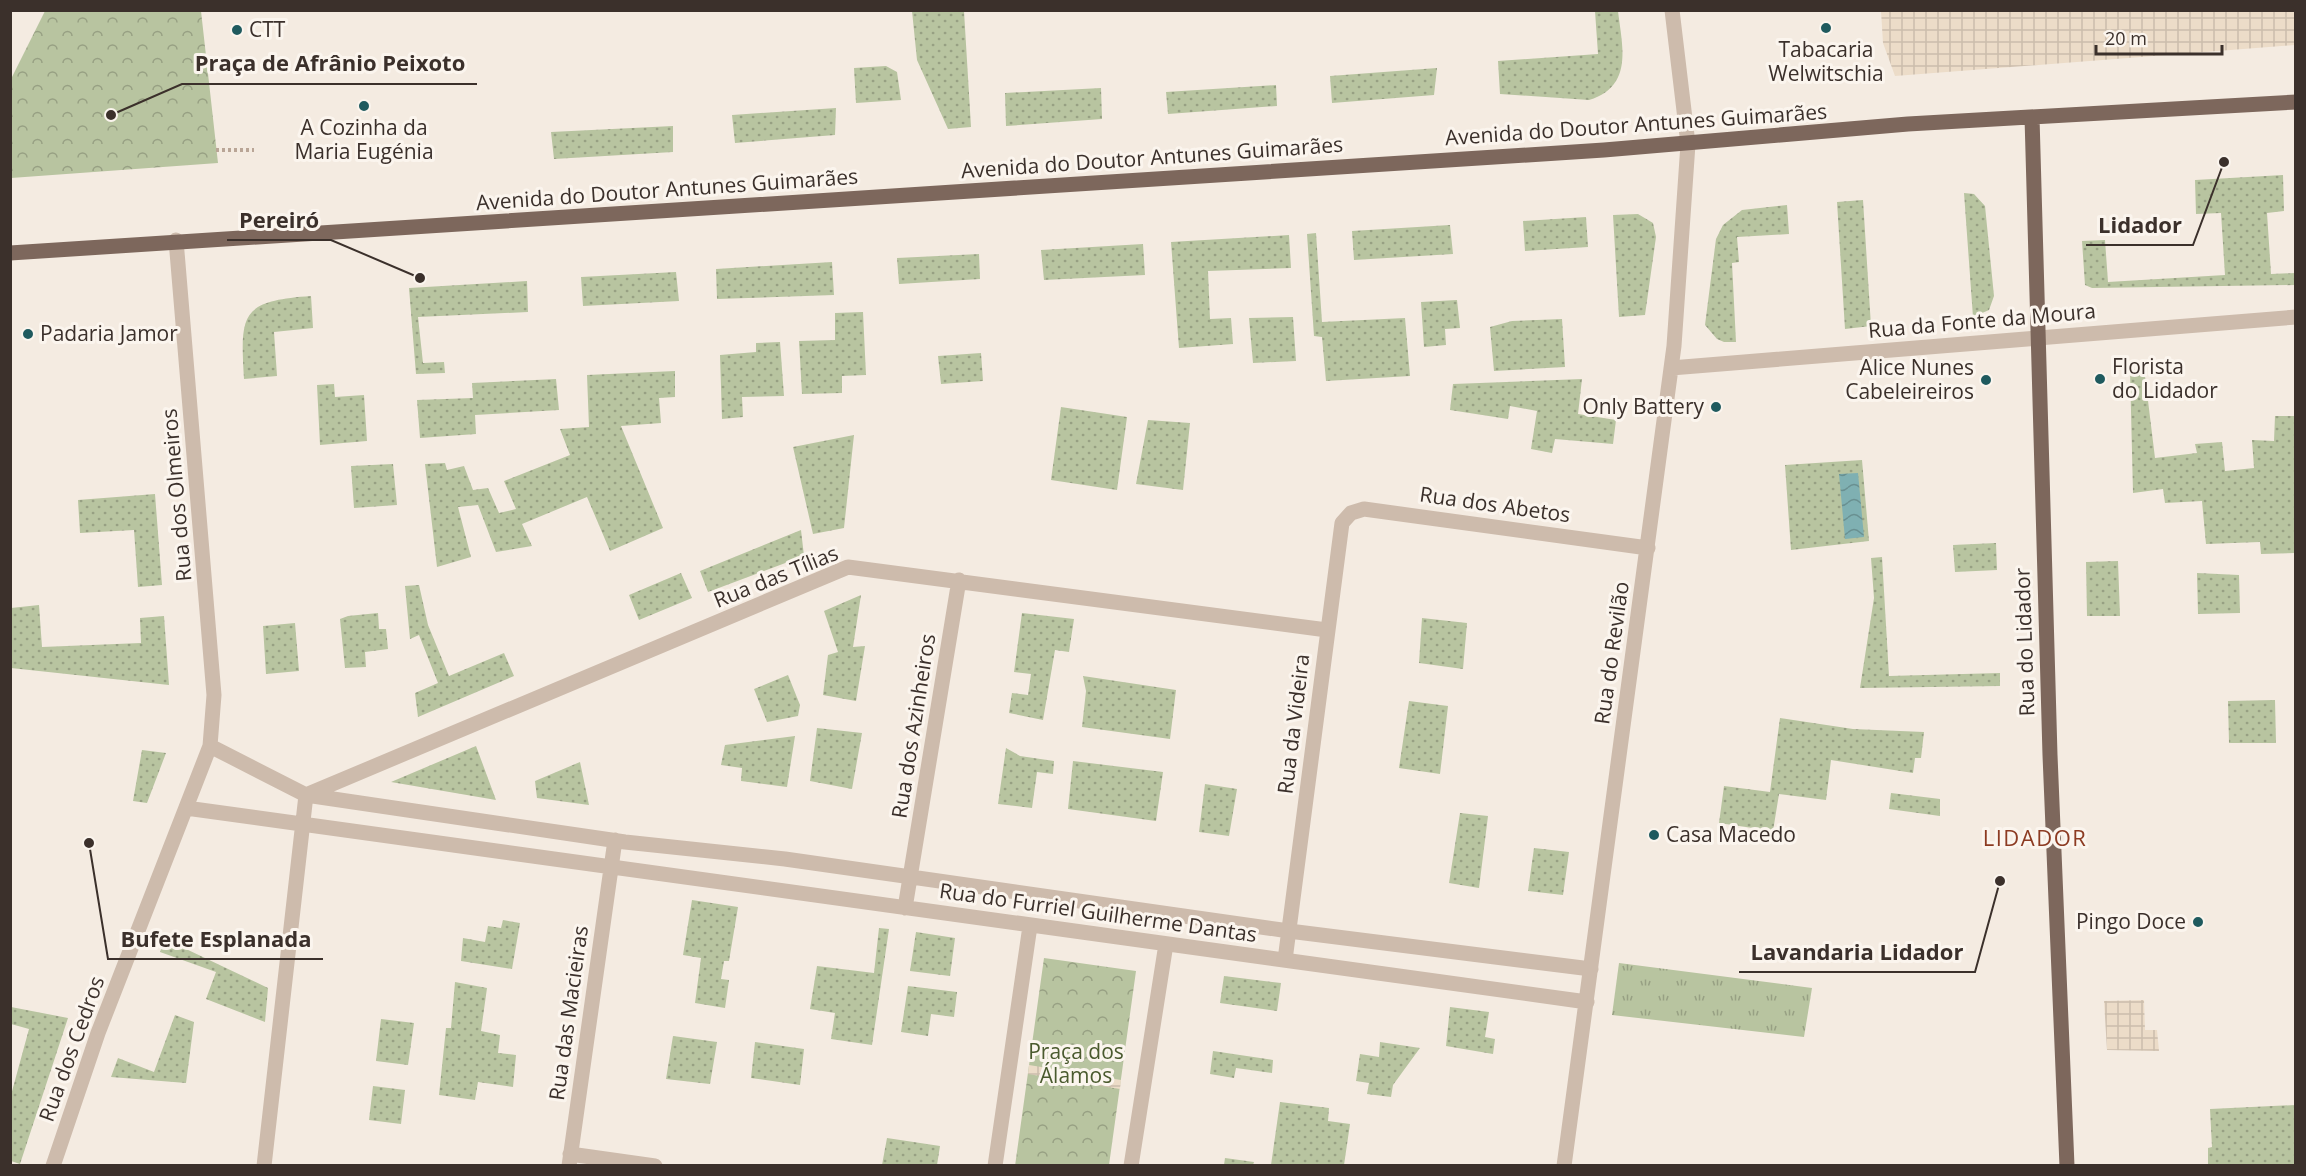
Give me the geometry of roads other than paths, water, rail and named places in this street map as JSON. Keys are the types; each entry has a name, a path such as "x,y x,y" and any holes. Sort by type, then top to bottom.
{"main road":[{"name":"Avenida do Doutor Antunes Guimarães","path":"10,252 931,195 1016,187 1688,144 1908,124 2295,102"},
{"name":"Rua do Lidador","path":"2032,117 2049,744 2067,1166"}],"street":[{"name":"Rua do Revilão","path":"1564,1166 1671,368 1688,144 1672,10"},
{"name":"Rua dos Olmeiros","path":"176,240 214,695 210,746"},
{"name":"Rua da Fonte da Moura","path":"1671,368 2295,317"},
{"name":"Rua dos Abetos","path":"1342,524 1352,513 1364,509 1648,548"},
{"name":"Rua da Videira","path":"1289,930 1342,524"},
{"name":"Rua das Tílias","path":"306,795 848,567 1327,630"},
{"name":"Rua dos Azinheiros","path":"910,879 960,580"},
{"name":"Rua do Furriel Guilherme Dantas","path":"210,746 306,795 615,840 785,859 910,879 1591,969"},
{"name":"Rua dos Cedros","path":"53,1166 98,1033 210,746"},
{"path":"264,1166 306,795"},
{"name":"Rua do Furriel Guilherme Dantas","path":"186,808 1587,1002"},
{"path":"610,867 615,840"},
{"name":"Rua das Macieiras","path":"570,1160 610,867"},
{"name":"Rua do Furriel Guilherme Dantas","path":"905,908 910,879"},
{"path":"995,1166 1030,926"},
{"name":"Rua do Furriel Guilherme Dantas","path":"1285,960 1289,930"},
{"path":"1131,1166 1166,944"},
{"path":"570,1160 655,1166"}],"water":[{"path":"1858,473 1864,537 1845,539 1839,474"}],"place":[{"name":"Tabacaria Welwitschia","path":"1826,28"},
{"name":"CTT","path":"237,30"},
{"name":"A Cozinha da Maria Eugénia","path":"364,106"},
{"name":"Praça de Afrânio Peixoto","path":"111,115"},
{"name":"Lidador","path":"2224,162"},
{"name":"Pereiró","path":"420,278"},
{"name":"Padaria Jamor","path":"28,334"},
{"name":"Florista do Lidador","path":"2100,379"},
{"name":"Alice Nunes Cabeleireiros","path":"1986,380"},
{"name":"Only Battery","path":"1716,407"},
{"name":"Casa Macedo","path":"1654,835"},
{"name":"Bufete Esplanada","path":"89,843"},
{"name":"Lavandaria Lidador","path":"2000,881"},
{"name":"Pingo Doce","path":"2198,922"}],"district":[{"name":"LIDADOR","path":"2035,838"}],"park label":[{"name":"Praça dos Álamos","path":"1076,1064"}]}
